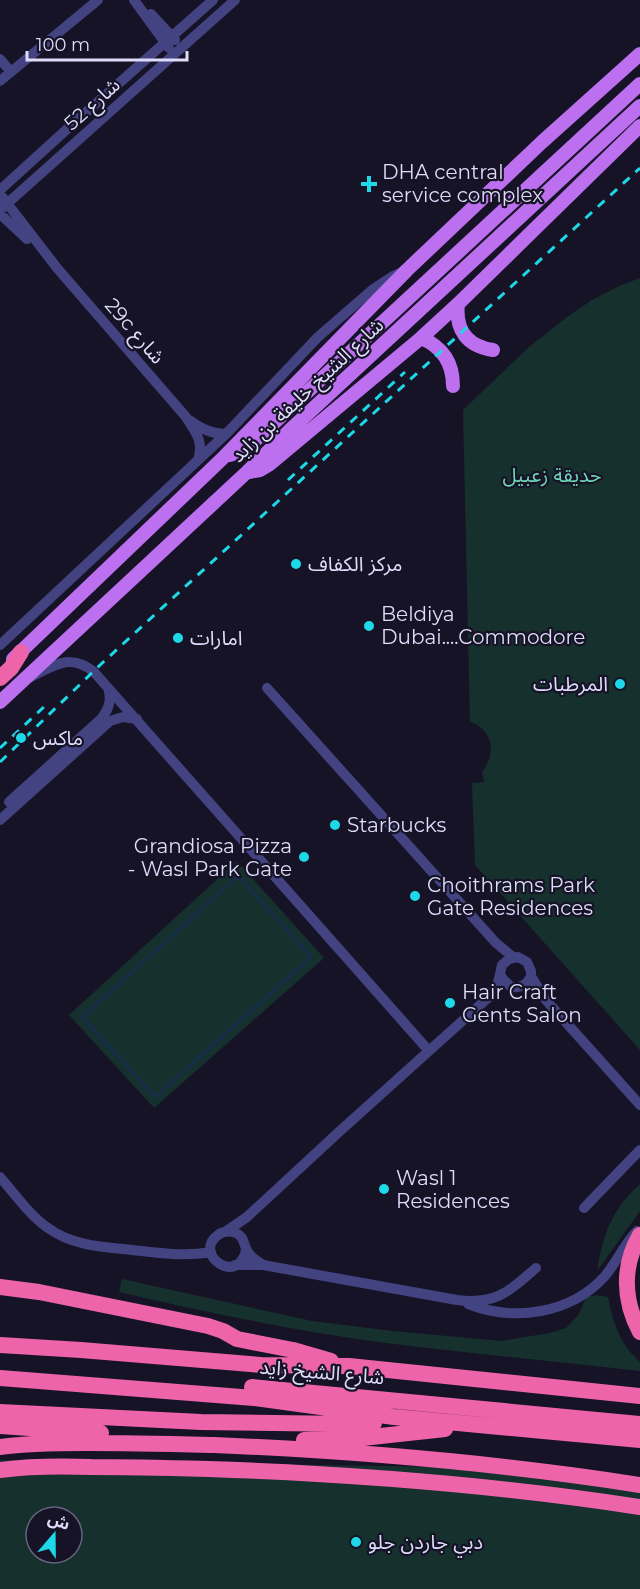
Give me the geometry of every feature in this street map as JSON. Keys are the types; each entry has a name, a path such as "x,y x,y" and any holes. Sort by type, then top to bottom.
{"highway":[{"path":"0,678 11,668 21,652"},
{"path":"640,1235 629,1260 626,1284 630,1308 640,1332"},
{"path":"1,1287 39,1292 208,1326 237,1339 293,1350 349,1366"},
{"name":"شارع الشيخ زايد","path":"0,1344 261,1365 349,1366 640,1396"},
{"name":"شارع الشيخ زايد","path":"0,1366 255,1387 640,1424"},
{"path":"0,1378 254,1398 357,1413 640,1440"},
{"path":"0,1412 222,1423 350,1424 425,1420"},
{"path":"0,1426 125,1434 291,1440 399,1435 472,1424"},
{"path":"0,1447 125,1443 310,1450 499,1466 640,1485"},
{"path":"0,1470 38,1467 116,1467 306,1473 509,1489 640,1507"}],"main road":[{"path":"225,456 407,270 542,142 640,54"},
{"name":"شارع الشيخ خليفة بن زايد","path":"0,669 21,652 225,456 243,450 251,444 640,84"},
{"name":"شارع الشيخ خليفة بن زايد","path":"0,702 640,106"},
{"path":"247,472 261,470 270,464 421,338 640,126"},
{"path":"458,304 459,326 465,335 472,343 493,350"},
{"path":"421,338 431,342 446,356 451,366 453,386"}],"street":[{"path":"70,22 90,0"},
{"path":"0,81 98,0"},
{"path":"135,0 178,51"},
{"name":"شارع 52","path":"0,190 213,0"},
{"name":"شارع 52","path":"2,209 234,0"},
{"path":"0,59 11,72"},
{"name":"29c شارع","path":"0,194 2,209 57,268 186,417 201,444 198,460"},
{"path":"0,645 226,434 318,337 377,286 407,270"},
{"name":"29c شارع","path":"186,417 203,429 226,434"},
{"path":"22,681 65,662 86,665 107,685 429,1051"},
{"path":"0,810 106,714 110,701 107,685"},
{"path":"267,688 496,943 513,957 527,962 531,976 544,999 640,1105"},
{"path":"0,820 110,722 123,717 137,719"},
{"path":"496,943 504,982 544,999"},
{"path":"513,957 505,962 497,986 490,996 248,1217 218,1235 213,1240 211,1252 220,1264 228,1266 263,1265 477,1302 506,1293 536,1268"},
{"path":"490,996 525,985 531,976"},
{"path":"584,1208 640,1150"},
{"path":"0,1178 39,1221 70,1240 90,1245 172,1254 192,1255 211,1252"},
{"path":"241,1237 242,1226 248,1217"},
{"path":"457,1300 504,1313 533,1312 560,1306 583,1294 603,1278 640,1227"},
{"path":"225,1232 234,1232 245,1243 244,1257 235,1265"},
{"path":"246,1250 263,1265"}],"green space":[{"name":"حديقة زعبيل","path":"640,278 640,1050 475,865 472,783 484,782 482,772 491,751 488,736 484,730 470,722 463,410 529,347 567,317 592,300"},
{"path":"237,861 324,958 154,1108 69,1015"},
{"path":"640,1184 640,1211 597,1271 602,1245 610,1223 622,1203"},
{"path":"122,1279 312,1321 501,1341 566,1328 579,1314 586,1297 605,1296 608,1297 612,1316 622,1340 640,1362 640,1371 378,1342 280,1326 119,1292"},
{"name":"دبي جاردن جلو","path":"0,1460 576,1469 640,1484 640,1589 0,1589"}],"waterway":[{"path":"238,876 311,957 155,1097 82,1017 238,876"}],"railway":[{"path":"0,762 99,666 640,168"},
{"path":"288,480 405,372"},
{"path":"0,748 46,705"}],"place":[{"name":"DHA central service complex","path":"369,184"},
{"name":"مركز الكفاف","path":"296,564"},
{"name":"Beldiya Dubai....Commodore","path":"369,626"},
{"name":"امارات","path":"178,638"},
{"name":"المرطبات","path":"620,684"},
{"name":"ماكس","path":"21,738"},
{"name":"Starbucks","path":"335,825"},
{"name":"Grandiosa Pizza - Wasl Park Gate","path":"304,857"},
{"name":"Choithrams Park Gate Residences","path":"415,896"},
{"name":"Hair Craft Gents Salon","path":"450,1003"},
{"name":"Wasl 1 Residences","path":"384,1189"},
{"name":"دبي جاردن جلو","path":"356,1542"}]}
